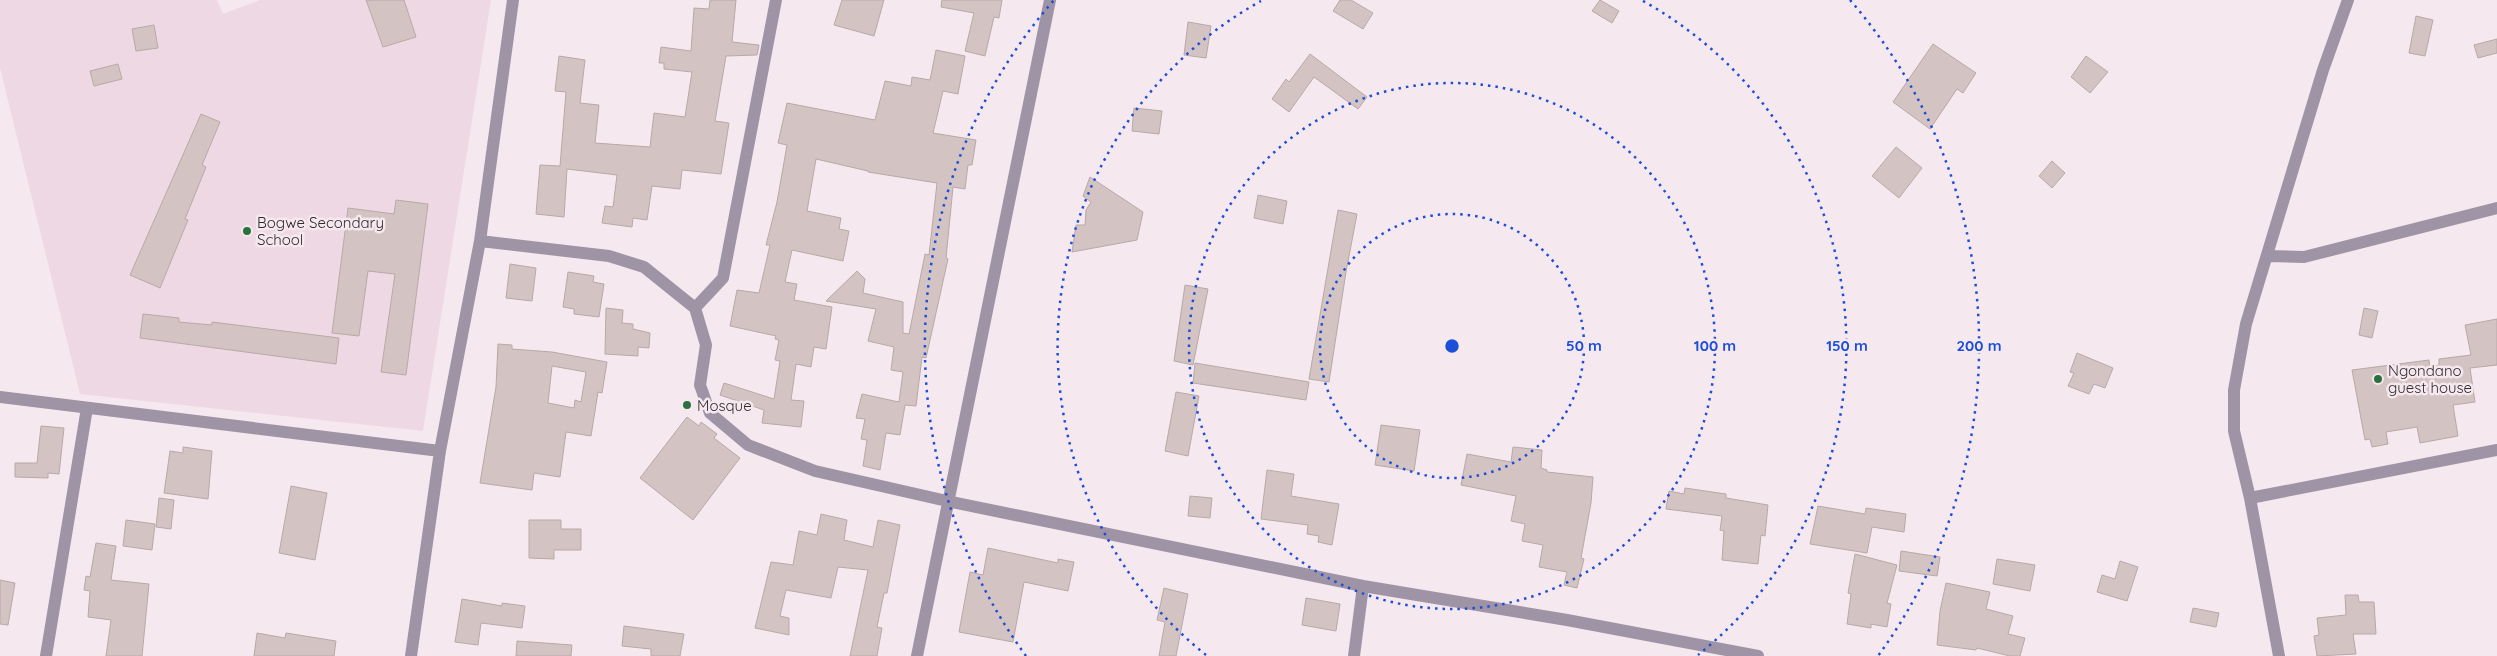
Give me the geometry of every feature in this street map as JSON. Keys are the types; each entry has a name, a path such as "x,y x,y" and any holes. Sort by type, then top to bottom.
{"street":[{"path":"412,656 440,451 480,241 513,0"},
{"path":"696,308 723,278 776,0"},
{"path":"917,656 1050,0"},
{"path":"2279,656 2250,498 2234,431 2234,390 2246,324 2324,70 2348,0"},
{"path":"2267,256 2304,257 2497,208"},
{"path":"480,241 609,256 644,267 696,308 706,345 700,385 710,413 748,445 815,471 947,501 1363,586 1568,620 1758,656"},
{"path":"0,397 440,451"},
{"path":"46,656 87,408"},
{"path":"2250,498 2497,450"},
{"path":"1354,656 1363,586"}],"shaded area":[{"name":"Bogwe Secondary School","path":"0,0 217,0 223,14 260,0 491,0 423,431 80,394 0,68"}],"building":[{"path":"366,0 404,0 416,37 383,47"},
{"path":"710,0 736,0 732,42 759,45 757,55 726,56 715,121 729,123 721,174 682,170 680,189 652,186 647,220 633,218 632,227 602,223 605,206 613,207 617,175 567,169 564,217 536,214 540,165 560,166 566,92 555,91 559,56 585,60 580,103 599,105 595,143 650,147 654,113 685,117 692,72 664,69 664,63 659,63 661,47 691,51 694,8 709,9"},
{"path":"842,0 884,0 874,36 834,25"},
{"path":"942,0 1002,0 999,18 994,17 985,56 965,51 974,13 941,7"},
{"path":"1340,0 1351,0 1373,13 1363,29 1333,11"},
{"path":"1600,0 1619,11 1612,23 1592,11"},
{"path":"2416,16 2433,20 2425,56 2409,53"},
{"path":"1188,22 1211,26 1206,58 1184,55"},
{"path":"154,25 158,48 136,51 132,29"},
{"path":"2497,39 2497,53 2478,58 2474,45"},
{"path":"1933,44 1976,73 1963,93 1957,89 1930,129 1893,102"},
{"path":"936,50 965,56 958,94 943,91 933,133 976,140 972,165 968,165 965,189 953,187 946,258 948,259 926,358 922,357 916,406 905,405 900,435 886,433 880,470 863,466 867,440 861,439 865,419 856,418 862,394 899,402 903,372 891,370 894,347 868,341 876,309 826,301 857,271 865,279 863,293 903,302 903,333 909,334 925,254 929,255 937,183 868,172 816,159 807,211 841,218 839,229 849,231 843,261 792,250 785,282 797,284 794,300 832,307 826,349 814,347 811,367 796,364 791,400 804,401 801,427 762,423 764,410 720,395 724,383 774,399 780,361 775,360 779,340 775,339 776,336 730,326 737,290 759,293 770,245 766,245 777,202 787,145 778,143 787,103 875,120 885,81 911,86 912,77 930,80"},
{"path":"1310,54 1367,97 1358,109 1314,77 1289,112 1272,99 1286,79 1289,82"},
{"path":"2086,56 2108,72 2090,93 2071,77"},
{"path":"118,64 122,79 94,86 90,71"},
{"path":"1134,108 1162,111 1159,134 1132,131"},
{"path":"201,114 220,122 202,165 206,167 185,219 188,220 160,288 130,275"},
{"path":"1896,147 1922,168 1899,198 1872,176"},
{"path":"2052,161 2065,173 2052,188 2039,176"},
{"path":"1090,177 1143,212 1137,240 1072,252 1076,225 1085,225 1086,210 1091,202 1083,196"},
{"path":"1258,195 1287,201 1283,224 1254,218"},
{"path":"396,200 428,204 406,375 381,372 395,274 368,271 359,336 332,333 348,208 394,214"},
{"path":"1338,210 1357,214 1329,382 1309,379"},
{"path":"510,264 536,268 532,301 506,298"},
{"path":"568,272 594,276 593,282 604,284 599,317 574,314 574,309 563,307"},
{"path":"1185,285 1208,289 1193,365 1174,361"},
{"path":"606,308 623,310 622,323 633,324 633,329 650,333 649,348 638,347 638,356 605,354"},
{"path":"2364,308 2378,311 2372,338 2359,335"},
{"path":"143,314 179,318 179,322 212,325 212,322 339,338 336,364 140,338"},
{"path":"2497,319 2497,365 2470,368 2475,402 2453,405 2458,436 2420,443 2417,427 2386,432 2388,444 2372,447 2370,439 2365,440 2352,370 2429,360 2430,368 2439,365 2439,359 2471,355 2465,325"},
{"path":"498,344 512,345 512,349 552,352 607,362 602,393 598,392 591,436 566,432 560,477 534,473 532,490 480,483 496,387","holes":["552,366 586,372 581,402 575,400 574,408 548,403"]},
{"path":"2077,353 2113,368 2105,388 2094,384 2089,394 2068,386 2074,373 2070,372"},
{"path":"1195,363 1309,382 1306,400 1193,383"},
{"path":"1176,392 1199,396 1188,456 1165,451"},
{"path":"687,417 699,426 701,422 717,434 714,438 740,458 693,520 640,478"},
{"path":"1381,425 1420,430 1414,471 1375,465"},
{"path":"41,426 64,428 59,474 48,473 48,478 15,477 15,463 37,463"},
{"path":"183,447 212,451 208,499 164,493 170,451 183,453"},
{"path":"1513,447 1542,450 1541,468 1547,470 1547,472 1593,477 1591,503 1581,558 1584,559 1577,588 1564,585 1567,572 1539,567 1543,545 1522,541 1525,524 1511,521 1516,496 1461,485 1467,454 1511,462"},
{"path":"1267,470 1294,474 1291,496 1339,504 1332,545 1318,542 1319,536 1307,534 1308,525 1261,519"},
{"path":"291,486 327,493 315,560 279,553"},
{"path":"1685,488 1726,494 1726,498 1768,505 1765,536 1761,535 1758,564 1722,560 1724,531 1720,530 1722,516 1666,509 1669,491 1684,494"},
{"path":"1190,496 1212,498 1210,518 1188,516"},
{"path":"159,498 174,500 171,529 156,527"},
{"path":"1818,506 1865,514 1866,508 1906,514 1904,532 1872,527 1867,553 1810,544"},
{"path":"821,514 847,520 844,540 873,547 878,520 900,525 887,593 884,593 877,627 882,628 877,656 850,656 868,570 838,567 831,598 786,590 780,616 789,618 789,635 755,628 771,562 793,565 799,531 817,535"},
{"path":"126,520 155,524 152,550 123,546"},
{"path":"529,520 561,520 561,529 581,529 581,550 554,550 554,559 529,558"},
{"path":"96,543 116,546 111,580 149,584 142,656 106,656 111,620 88,617 90,591 84,590 86,576 90,577"},
{"path":"988,548 1058,563 1058,559 1074,562 1068,591 1024,582 1013,642 959,632 970,572 983,575"},
{"path":"1901,551 1940,557 1937,576 1899,571"},
{"path":"1855,554 1897,565 1887,603 1891,604 1887,627 1871,624 1871,628 1847,624 1851,594 1848,593"},
{"path":"1997,559 2035,565 2030,591 1993,584"},
{"path":"2120,561 2138,567 2127,601 2097,592 2102,575 2115,579"},
{"path":"0,580 15,583 8,625 0,624"},
{"path":"1946,583 1990,592 1986,609 2013,616 2008,634 2025,638 2020,656 2010,656 1977,648 1976,650 1937,645 1940,611"},
{"path":"1164,588 1188,594 1176,656 1159,656 1165,622 1157,620"},
{"path":"2345,595 2358,595 2359,602 2374,602 2376,634 2353,634 2356,654 2317,656 2314,636 2319,635 2317,618 2346,615"},
{"path":"1306,598 1340,604 1336,631 1302,625"},
{"path":"462,599 502,606 502,603 525,606 522,628 481,623 478,645 455,642"},
{"path":"2193,608 2219,613 2216,627 2190,622"},
{"path":"624,626 684,634 680,656 651,656 651,649 622,646"},
{"path":"257,633 285,638 286,633 336,641 334,656 254,656"},
{"path":"517,641 572,645 571,656 516,656"}],"place":[{"name":"Bogwe Secondary School","path":"247,231"},
{"name":"Ngondano guest house","path":"2378,379"},
{"name":"Mosque","path":"687,405"}]}
